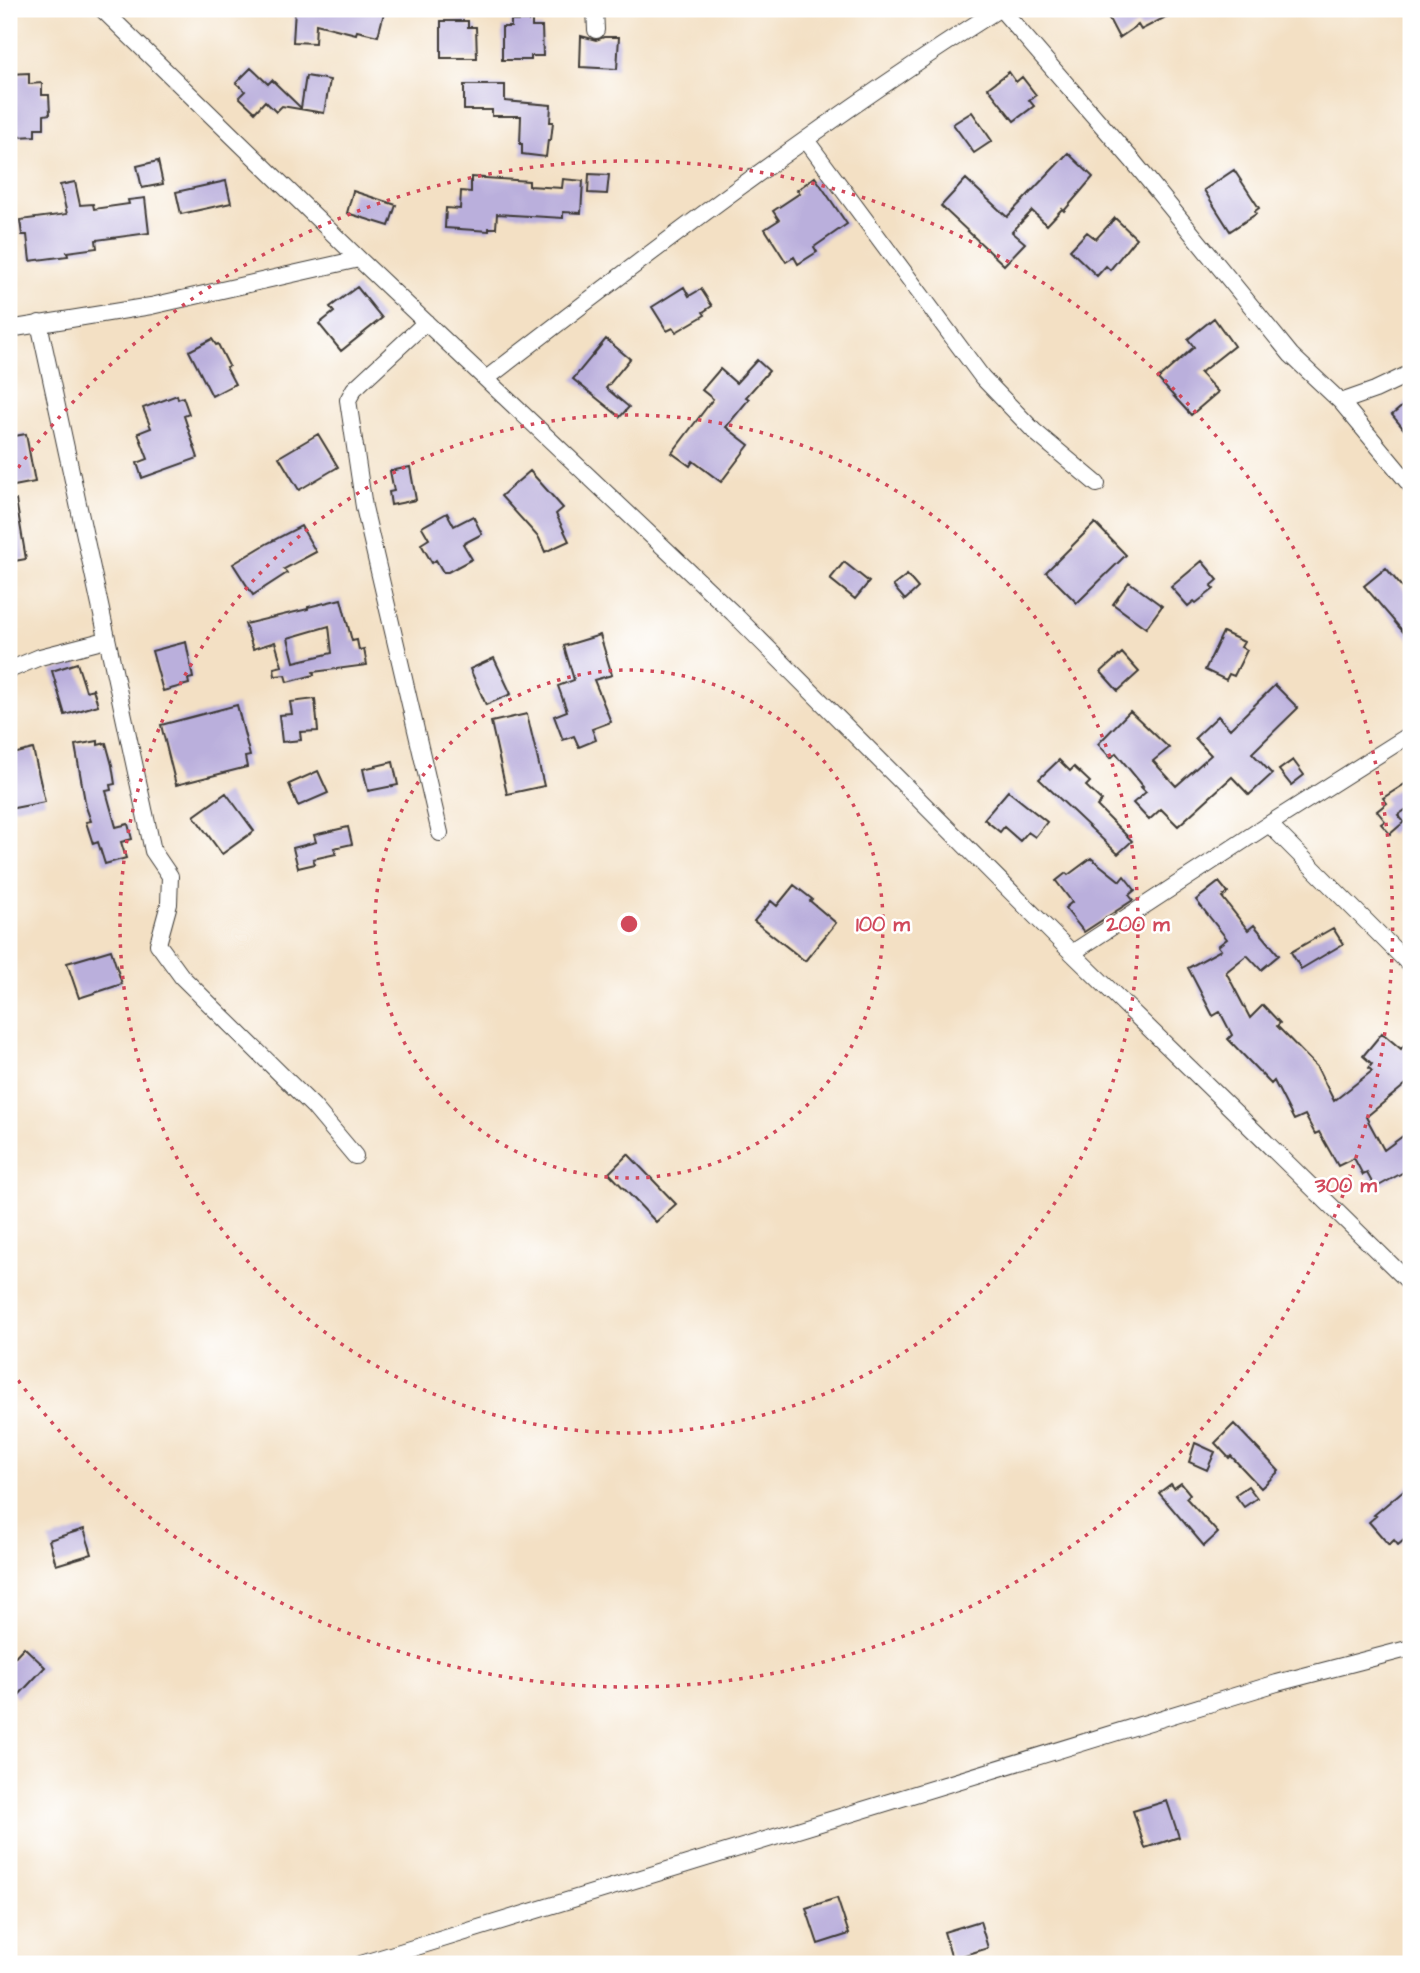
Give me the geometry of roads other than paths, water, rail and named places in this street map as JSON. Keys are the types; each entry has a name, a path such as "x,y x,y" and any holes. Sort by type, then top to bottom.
{"street":[{"path":"102,9 359,259 733,613 1072,953 1411,1284"},
{"path":"595,9 596,30"},
{"path":"486,379 604,288 806,140 996,10 1132,160 1291,355 1341,402 1411,486"},
{"path":"806,140 982,377 1035,432 1097,484"},
{"path":"9,328 152,306 359,259"},
{"path":"426,322 354,389 348,400 364,507 440,833"},
{"path":"39,323 153,852 170,876 169,904 158,944 182,977 313,1106 355,1156"},
{"path":"1341,402 1411,373"},
{"path":"9,670 40,657 106,640"},
{"path":"1072,953 1411,734"},
{"path":"1269,824 1411,966"},
{"path":"361,1964 1277,1683 1411,1648"}]}
